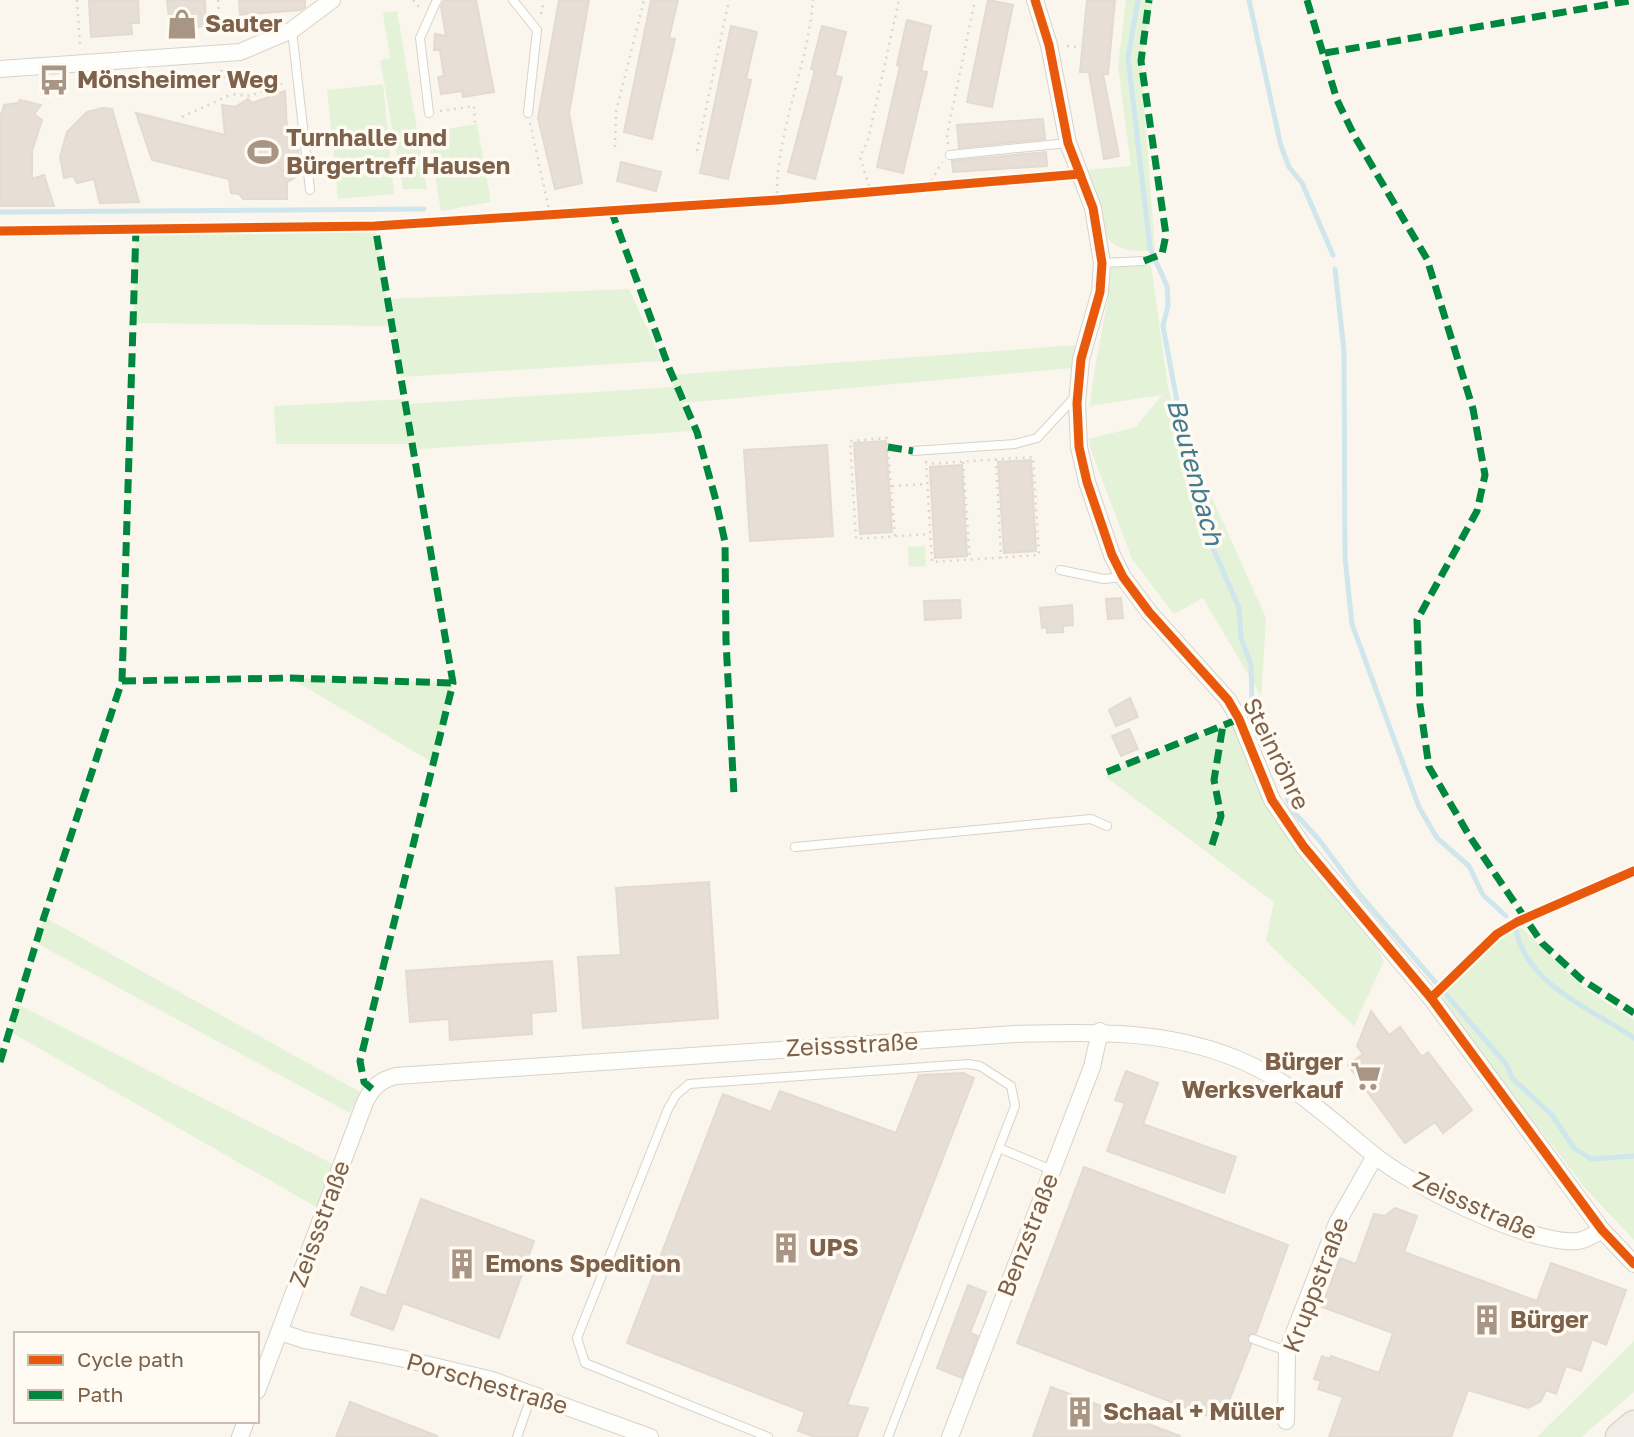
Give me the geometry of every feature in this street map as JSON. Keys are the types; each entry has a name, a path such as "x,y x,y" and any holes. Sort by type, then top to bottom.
{"highway":[{"path":"1620,1437 1634,1425"}],"street":[{"path":"0,69 240,52 292,30 332,0"},
{"name":"Steinröhre","path":"1035,0 1049,45 1071,150 1093,208 1102,263 1100,292 1081,359 1077,395 1079,447 1087,482 1112,555 1123,577 1149,612 1228,701 1239,719 1272,800 1304,848 1434,994 1602,1230 1634,1264"},
{"name":"Zeissstraße","path":"259,1386 365,1102 372,1089 383,1079 396,1076 740,1051 1100,1031 1153,1034 1196,1044 1237,1058 1308,1098 1374,1156 1452,1201 1552,1240 1580,1241 1602,1230"},
{"name":"Benzstraße","path":"950,1437 1092,1067 1100,1031"},
{"name":"Kruppstraße","path":"1286,1421 1287,1352 1337,1223 1374,1156"},
{"name":"Porschestraße","path":"280,1332 304,1340 466,1373 650,1437"}],"lane":[{"path":"429,113 420,38 437,0"},
{"path":"513,0 537,30 528,113"},
{"path":"292,30 310,190"},
{"path":"950,155 1071,150"},
{"path":"1102,263 1144,261"},
{"path":"912,451 1016,444 1037,438 1077,395"},
{"path":"1060,570 1104,579 1123,577"},
{"path":"795,847 1091,819 1107,826"},
{"path":"1434,994 1497,934 1517,922 1634,871"},
{"path":"768,1437 585,1363 577,1338 676,1095 689,1084 980,1066 1011,1086 1015,1105 888,1437"},
{"path":"999,1148 1052,1170"},
{"path":"1253,1339 1287,1352"},
{"path":"517,1437 532,1394"}],"path":[{"path":"77,0 81,63"},
{"path":"218,0 219,15"},
{"path":"615,147 616,112 644,0"},
{"path":"697,151 729,0"},
{"path":"777,201 776,170 795,100 813,0"},
{"path":"872,193 860,157 868,140 899,0"},
{"path":"928,187 950,155 947,135 975,0"},
{"path":"214,54 232,94"},
{"path":"182,117 232,94 250,96 298,78"},
{"path":"43,97 64,89"},
{"path":"429,113 474,106 474,124"},
{"path":"528,113 550,214"},
{"path":"895,536 887,438 850,441 856,539 930,534"},
{"path":"925,450 932,562 1039,555 1033,457 926,464"},
{"path":"996,459 1001,558"},
{"path":"963,461 970,559"},
{"path":"891,486 927,484"}],"green space":[{"path":"1126,0 1153,0 1141,61 1155,250 1135,251 1120,247 1110,240 1098,218 1087,170 1131,166 1118,66"},
{"path":"397,11 427,189 403,189 380,60 390,58 383,13"},
{"path":"383,84 394,194 338,199 327,90"},
{"path":"477,124 491,202 441,211 427,132"},
{"path":"375,226 387,299 629,289 662,361 401,377 391,326 133,323 136,228"},
{"path":"1151,265 1168,387 1177,420 1266,618 1261,696 1203,598 1174,614 1132,559 1091,450 1089,439 1136,427 1162,395 1090,406 1111,268"},
{"path":"1078,345 1073,368 682,403 693,431 419,449 414,444 276,444 274,406 405,399 406,404 674,387 669,375"},
{"path":"925,546 926,566 909,567 908,547"},
{"path":"290,678 453,683 435,764"},
{"path":"1239,719 1300,849 1377,948 1384,961 1354,1026 1266,941 1274,902 1107,778 1107,772"},
{"path":"44,917 360,1092 350,1113 36,943"},
{"path":"1520,926 1585,989 1634,1020 1634,1240 1585,1188 1441,1001 1476,958"},
{"path":"17,1004 333,1164 318,1208 9,1031"},
{"path":"1634,1341 1634,1392 1581,1437 1537,1437"}],"building":[{"path":"89,0 138,0 139,23 131,23 132,34 91,37"},
{"path":"167,0 205,0 206,26 170,29"},
{"path":"239,0 305,0 305,7 301,10 240,15"},
{"path":"444,0 476,0 494,92 463,97 462,91 441,94 438,77 444,76 440,50 434,50 435,34 446,36 441,7"},
{"path":"559,0 589,0 569,113 582,183 555,189 538,118"},
{"path":"651,0 678,0 669,38 675,39 652,139 624,132"},
{"path":"988,0 1013,5 992,107 967,102"},
{"path":"1087,0 1115,0 1108,74 1103,74 1119,156 1104,159 1089,72 1080,72"},
{"path":"907,20 931,26 921,71 927,72 903,173 877,167 900,66 897,65"},
{"path":"731,26 757,32 746,79 751,80 728,179 700,173"},
{"path":"822,26 846,32 835,76 842,77 815,179 788,172 815,70 811,69"},
{"name":"Turnhalle und Bürgertreff Hausen","path":"285,91 287,129 297,130 300,175 287,182 287,199 243,199 239,194 231,193 229,179 152,160 136,113 225,135 222,105 235,107 248,99 252,103"},
{"path":"20,100 41,105 34,114 42,120 32,151 32,179 44,175 54,206 0,206 0,118 4,105 18,103"},
{"path":"112,109 139,202 100,203 94,179 77,183 73,176 64,178 60,157 67,132 87,112"},
{"path":"1043,119 1045,139 959,148 957,125"},
{"path":"1046,152 1047,166 953,172 952,161"},
{"path":"621,162 661,172 656,191 617,181"},
{"path":"886,441 892,532 860,534 854,443"},
{"path":"827,445 833,536 750,541 744,450"},
{"path":"1031,460 1036,551 1004,553 998,462"},
{"path":"962,465 967,556 935,558 930,467"},
{"path":"1121,598 1123,618 1108,619 1106,599"},
{"path":"960,600 961,618 925,620 924,601"},
{"path":"1072,605 1073,625 1063,626 1063,632 1047,633 1047,627 1042,628 1040,608"},
{"path":"1130,698 1138,717 1116,726 1109,710"},
{"path":"1129,729 1138,749 1121,756 1112,736"},
{"path":"709,882 718,1018 583,1028 578,957 621,955 616,888"},
{"path":"552,961 556,1011 531,1013 532,1034 450,1040 449,1019 410,1022 406,971"},
{"path":"1371,1011 1389,1035 1400,1027 1422,1057 1428,1052 1472,1110 1443,1133 1435,1122 1405,1143 1348,1065 1363,1054 1357,1046"},
{"path":"1126,1071 1158,1083 1143,1124 1236,1157 1224,1193 1107,1151 1125,1103 1115,1100"},
{"name":"UPS","path":"963,1073 974,1078 847,1405 868,1408 857,1437 815,1437 798,1431 805,1412 627,1343 723,1094 771,1112 780,1091 896,1133 919,1075"},
{"path":"1084,1167 1288,1245 1256,1333 1247,1336 1251,1345 1221,1421 1017,1343"},
{"name":"Emons Spedition","path":"421,1199 534,1241 499,1338 403,1303 393,1330 351,1315 361,1287 386,1296"},
{"name":"Bürger","path":"1395,1208 1417,1216 1404,1252 1537,1301 1551,1263 1626,1290 1606,1345 1592,1339 1581,1371 1566,1366 1556,1394 1546,1390 1541,1401 1528,1408 1468,1390 1451,1437 1329,1437 1343,1397 1318,1389 1321,1381 1314,1379 1322,1356 1330,1359 1331,1356 1379,1373 1393,1333 1322,1307 1340,1258 1356,1264 1374,1214 1385,1216"},
{"path":"968,1285 986,1292 970,1333 978,1336 962,1378 937,1368"},
{"name":"Schaal + Müller","path":"1051,1387 1180,1436 1180,1437 1033,1437"},
{"path":"350,1402 437,1436 437,1437 336,1437"}],"waterway":[{"name":"Beutenbach","path":"1138,0 1128,57 1150,248 1167,286 1168,305 1163,326 1178,407 1178,425 1191,456 1191,472 1202,523 1239,608 1241,638 1251,665 1252,701 1257,721 1273,747 1281,783 1292,810 1320,841 1360,895 1507,1065 1512,1078 1552,1115 1574,1148 1591,1159 1634,1156"},
{"path":"1249,0 1281,146 1289,167 1302,183 1333,255"},
{"path":"0,212 424,209"},
{"path":"1335,269 1344,351 1345,558 1352,624 1419,807 1437,838 1469,866 1483,895 1506,916"},
{"path":"1516,931 1523,950 1548,982 1581,1006 1634,1038"}],"marked path":[{"path":"1144,261 1162,254 1166,235 1141,61 1149,0"},
{"path":"1307,0 1337,100 1355,137 1427,259 1473,409 1485,475 1477,511 1417,620 1420,705 1429,767 1470,837 1542,943 1581,979 1634,1013"},
{"path":"1325,53 1634,0"},
{"path":"611,210 669,368 697,432 725,542 726,641 734,795"},
{"path":"372,1089 364,1082 360,1061 453,683 375,226"},
{"path":"0,1062 44,917 122,681 136,228"},
{"path":"888,447 913,451"},
{"path":"122,681 290,678 453,683"},
{"path":"1107,772 1239,719"},
{"path":"1212,845 1221,816 1214,780 1223,725"}],"cycle path":[{"path":"1035,0 1049,45 1068,143 1093,208 1102,263 1100,292 1081,359 1077,403 1079,447 1087,482 1112,555 1123,577 1149,612 1228,700 1239,719 1272,800 1304,847 1431,998 1602,1230 1634,1264"},
{"path":"0,231 375,226 777,200 1080,174"},
{"path":"1431,998 1497,934 1517,922 1634,871"}],"place":[{"name":"Sauter","path":"182,24"},
{"name":"Mönsheimer Weg","path":"54,80"},
{"name":"Turnhalle und Bürgertreff Hausen","path":"263,152"},
{"name":"Bürger Werksverkauf","path":"1366,1076"},
{"name":"UPS","path":"786,1248"},
{"name":"Emons Spedition","path":"462,1264"},
{"name":"Bürger","path":"1487,1320"},
{"name":"Schaal + Müller","path":"1080,1412"}]}
